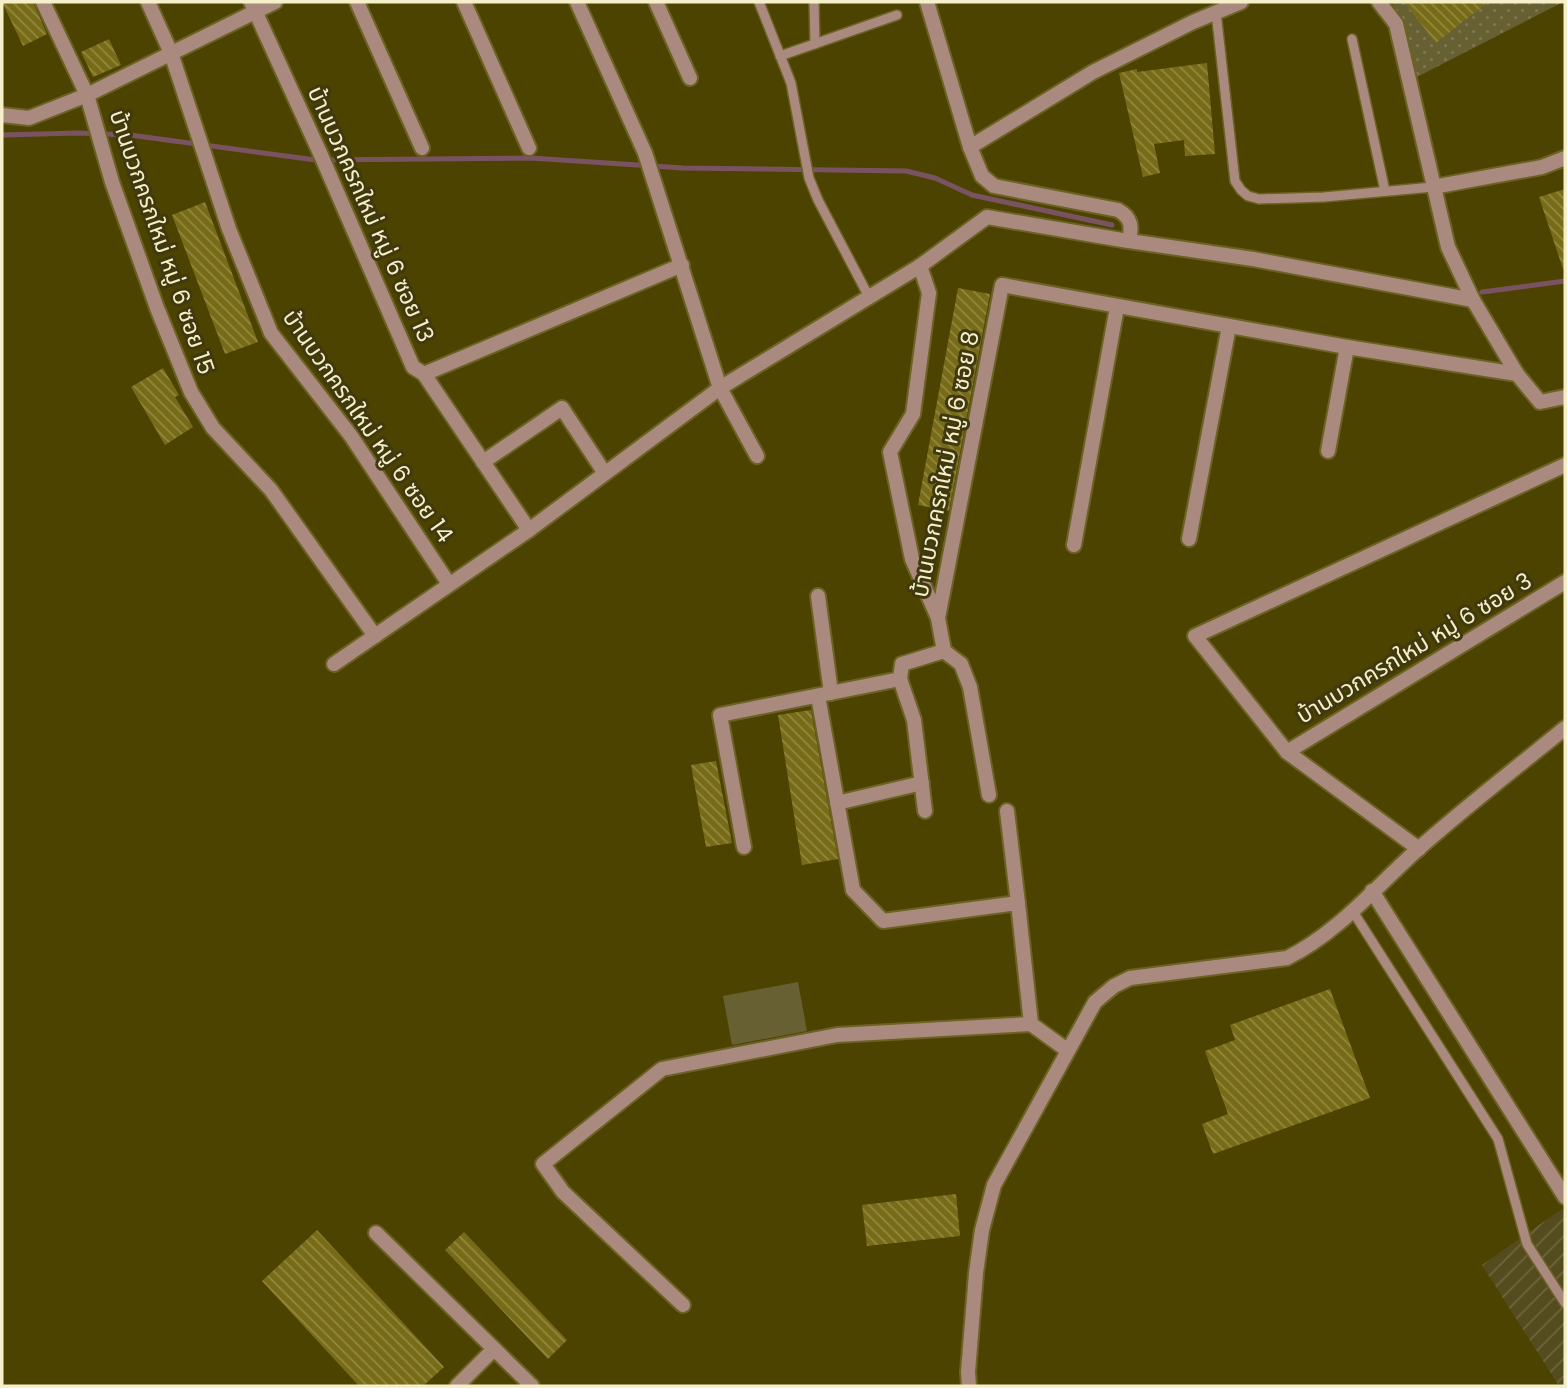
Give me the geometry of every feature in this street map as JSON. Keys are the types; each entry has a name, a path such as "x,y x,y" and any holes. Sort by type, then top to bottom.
{"street":[{"name":"บ้านบวกครกใหม่ หมู่ 6 ซอย 15","path":"43,2 87,95 157,308 191,392 213,428 271,491 375,636"},
{"name":"บ้านบวกครกใหม่ หมู่ 6 ซอย 14","path":"148,2 171,53 229,229 271,333 351,436 449,584"},
{"path":"2,115 29,118 87,95 171,53 253,7 275,2"},
{"path":"357,2 422,148"},
{"path":"464,2 528,148"},
{"path":"577,2 642,146 720,388 757,456"},
{"path":"656,2 690,78"},
{"path":"927,2 970,146 982,176 994,186 1118,210 1126,215 1132,226 1129,241"},
{"path":"970,146 1093,72 1241,2"},
{"path":"1379,2 1396,24 1448,247 1473,300 1517,374 1540,402 1565,397"},
{"name":"บ้านบวกครกใหม่ หมู่ 6 ซอย 13","path":"253,7 414,366 424,374 528,530"},
{"path":"1433,187 1542,167 1565,158"},
{"path":"334,664 528,530 720,388 920,266 987,217 1253,259 1473,300"},
{"path":"424,374 682,265"},
{"path":"920,266 929,293 913,414 890,452 912,559 938,618"},
{"name":"บ้านบวกครกใหม่ หมู่ 6 ซอย 8","path":"944,651 938,618 1002,285 1117,307"},
{"path":"1074,545 1117,307 1517,374"},
{"path":"1189,539 1229,326"},
{"path":"1328,451 1347,346"},
{"path":"483,461 562,408 604,472"},
{"path":"1419,849 1287,752 1195,636 1565,465"},
{"name":"บ้านบวกครกใหม่ หมู่ 6 ซอย 3","path":"1287,752 1565,582"},
{"path":"818,596 824,695 837,803 853,890 883,921 1018,903"},
{"path":"925,811 914,720 900,680 902,664 944,651 961,664 970,687 989,794"},
{"path":"744,847 720,715 900,680"},
{"path":"969,1386 976,1273 982,1230 994,1185 1095,1002 1114,986 1130,978 1287,958 1315,941 1419,849 1565,728"},
{"path":"837,803 922,783"},
{"path":"1007,811 1031,1024"},
{"path":"1372,891 1565,1197"},
{"path":"683,1305 563,1192 543,1164 662,1069 837,1035 1031,1024 1067,1050"},
{"path":"376,1233 532,1386"},
{"path":"457,1386 494,1349"}],"lane":[{"path":"759,2 791,83 809,178 869,297"},
{"path":"814,2 815,44"},
{"path":"1216,12 1235,181 1248,196 1259,199 1324,197 1433,187"},
{"path":"780,56 897,15"},
{"path":"1352,39 1384,191"},
{"path":"1352,910 1498,1139 1527,1244 1565,1303"}],"shaded area":[{"path":"1392,2 1563,2 1417,77"},
{"path":"798,982 807,1031 732,1045 723,996"},
{"path":"1562,1209 1565,1213 1565,1386 1559,1386 1482,1265"}],"building":[{"path":"2,2 33,2 47,34 23,46"},
{"path":"1404,2 1488,2 1436,43"},
{"path":"109,39 121,65 93,77 81,52"},
{"path":"1207,63 1215,154 1185,156 1184,140 1154,144 1160,173 1143,177 1119,73"},
{"path":"1565,189 1565,269 1563,269 1539,197"},
{"path":"205,202 258,342 225,354 172,215"},
{"path":"958,288 990,294 949,511 918,505"},
{"path":"163,368 179,395 175,397 193,427 165,445 131,387"},
{"path":"811,710 838,859 802,865 778,715"},
{"path":"716,761 732,843 706,847 691,765"},
{"path":"1330,989 1370,1098 1213,1154 1202,1124 1228,1114 1205,1051 1235,1040 1230,1025"},
{"path":"956,1194 960,1236 867,1246 862,1205"},
{"path":"317,1230 444,1367 423,1386 359,1386 262,1281"},
{"path":"464,1232 567,1340 548,1359 445,1250"}],"waterway":[{"path":"2,135 130,135 316,160 531,158 683,168 906,171 935,178 972,195 1112,225"},
{"path":"1482,292 1565,281"}]}
